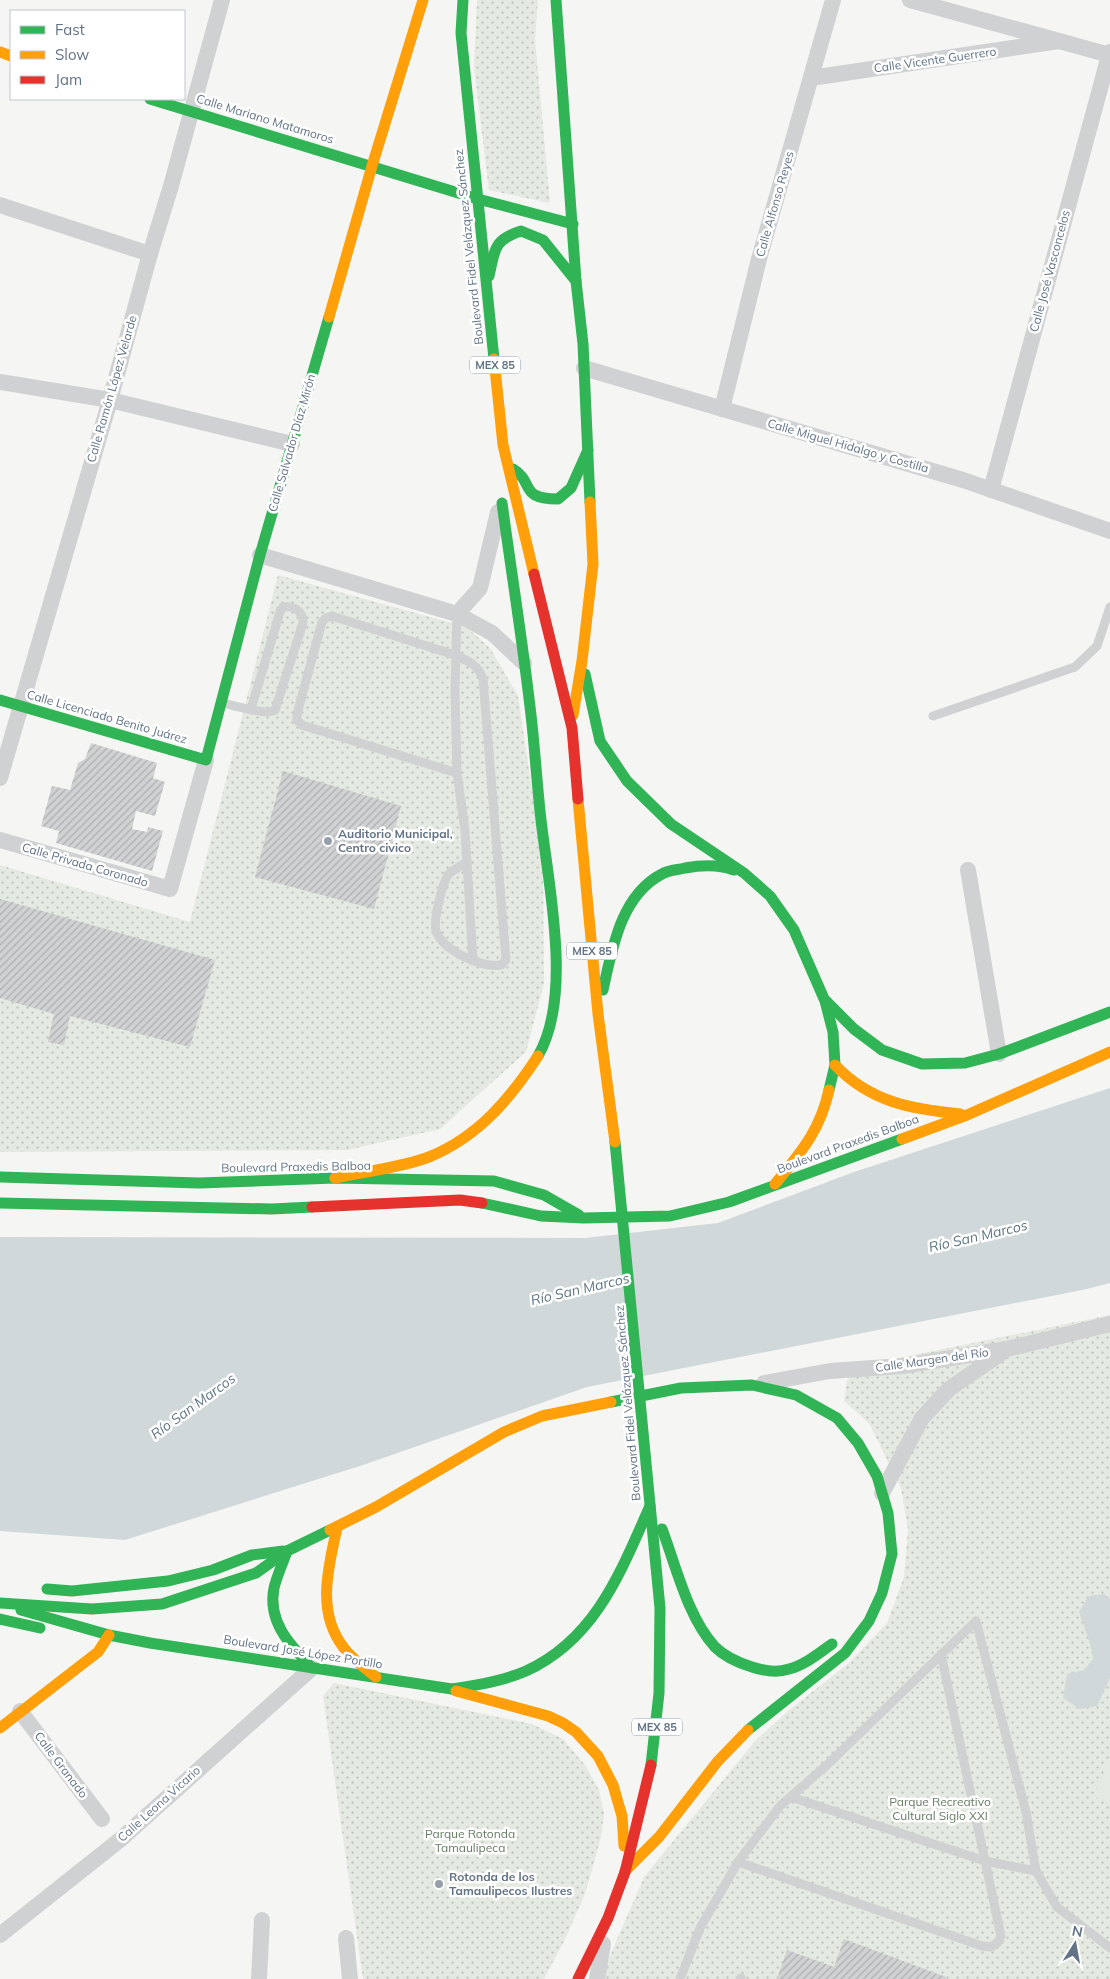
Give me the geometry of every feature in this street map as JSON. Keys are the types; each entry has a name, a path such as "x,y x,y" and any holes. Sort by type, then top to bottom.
{"main road":[{"name":"Calle Salvador Díaz Mirón","path":"206,760 260,555 372,166 423,0"},
{"name":"Boulevard Fidel Velázquez Sánchez","path":"463,0 461,33 503,445 571,723 598,1014 620,1178 652,1503 660,1608 661,1659 657,1728 652,1768 625,1872 608,1918 578,1979"},
{"name":"Boulevard Fidel Velázquez Sánchez","path":"556,0 584,368 592,564 582,661 571,723"},
{"name":"Calle Mariano Matamoros","path":"153,100 478,199 573,224"},
{"path":"487,289 496,246 506,236 521,231 543,240 576,281"},
{"path":"335,1178 386,1168 429,1156 473,1133 504,1102 520,1082 539,1054 550,1029 554,1004 556,962 554,921 540,812 532,724 500,492 504,473 510,468 518,471 530,492 546,499 558,499 571,488 588,450"},
{"path":"582,661 600,741 627,781 671,824 744,873 770,896 794,930 825,1001 833,1032 835,1064 828,1095 817,1128 799,1155 772,1186"},
{"name":"Calle Licenciado Benito Juárez","path":"0,700 206,760"},
{"path":"598,1014 614,943 625,913 645,886 663,873 693,866 723,866 744,873"},
{"path":"825,1001 854,1029 882,1050 922,1064 965,1063 999,1054 1110,1012"},
{"name":"Boulevard Praxedis Balboa","path":"0,1203 272,1210 460,1200 495,1205 541,1216 584,1218 670,1216 729,1202 968,1115 1110,1052"},
{"path":"835,1064 846,1079 894,1103 928,1111 968,1115"},
{"name":"Boulevard Praxedis Balboa","path":"0,1177 199,1183 335,1178 494,1181 544,1195 584,1218"},
{"path":"0,1603 92,1609 162,1604 256,1573 286,1551 337,1528 376,1507 504,1432 542,1416 681,1388 752,1385 796,1395 837,1418 858,1443 876,1476 888,1513 892,1554 882,1593 869,1621 846,1653 753,1725 718,1761 659,1837 625,1872"},
{"path":"652,1503 696,1616 706,1636 716,1648 740,1664 766,1671 783,1671 796,1666 869,1621"},
{"path":"452,1689 491,1683 527,1670 563,1648 592,1620 619,1574 652,1503"},
{"path":"337,1528 324,1590 328,1613 332,1628 340,1644 376,1677"},
{"path":"38,1588 72,1591 168,1581 213,1570 252,1555 286,1551"},
{"path":"286,1551 274,1588 273,1602 276,1618 285,1640 312,1668"},
{"name":"Boulevard José López Portillo","path":"0,1603 107,1638"},
{"name":"Boulevard José López Portillo","path":"0,1620 107,1638 452,1689"},
{"path":"0,1728 98,1652 107,1638"},
{"path":"452,1689 486,1701 549,1716 566,1724 592,1746 605,1768 620,1805 625,1872"}],"street":[{"name":"Calle Ramón López Velarde","path":"0,778 110,400 222,0"},
{"name":"Calle Alfonso Reyes","path":"722,409 759,259 833,0"},
{"name":"Calle Vicente Guerrero","path":"910,0 1110,54"},
{"name":"Calle Vicente Guerrero","path":"811,78 1059,41"},
{"name":"Calle José Vasconcelos","path":"991,490 1110,54"},
{"path":"0,205 150,254"},
{"name":"Calle Miguel Hidalgo y Costilla","path":"584,368 963,480 1110,532"},
{"path":"0,382 110,400 292,444"},
{"path":"457,614 480,588 500,492"},
{"path":"260,555 457,614 492,633 524,663"},
{"name":"Calle Salvador Díaz Mirón","path":"170,889 206,760"},
{"name":"Calle Privada Coronado","path":"0,840 170,889"},
{"path":"968,870 999,1054"},
{"name":"Calle Margen del Río","path":"752,1385 830,1371 902,1366 1007,1349 1110,1324"},
{"path":"882,1493 922,1418 950,1389 1007,1349"},
{"name":"Calle Leona Vicario","path":"0,1935 121,1838 312,1668"},
{"name":"Calle Granado","path":"20,1711 102,1819"},
{"path":"597,1979 608,1918"},
{"path":"259,1979 262,1920"},
{"path":"346,1938 350,1979"}],"lane":[{"path":"222,702 251,709 269,713 276,710 303,623 303,616 300,611 288,606 283,607 280,612 251,709"},
{"path":"934,716 1076,666 1097,646 1110,607"},
{"path":"457,614 455,655 457,773 465,830 473,961"},
{"path":"457,773 302,725 297,720 322,622 326,618 332,616 455,655 473,663 480,669 483,680 506,960 502,965 494,966 473,961 449,947 440,938 436,930 441,889 449,873 467,862"},
{"path":"680,1979 700,1928 738,1862 780,1806 827,1765 976,1621 1026,1812 1036,1871 1057,1907 1110,1948"},
{"path":"738,1862 982,1946 991,1947 998,1942 1001,1936 941,1654"},
{"path":"791,1797 985,1861 1036,1871"}],"green space":[{"path":"477,0 538,0 535,40 550,203 489,190 474,67"},
{"path":"278,575 466,627 490,648 518,696 543,864 544,983 526,1052 440,1129 347,1150 0,1152 0,865 190,922"},
{"name":"Parque Recreativo Cultural Siglo XXI","path":"1110,1315 1110,1979 600,1979 644,1877 755,1741 788,1711 850,1662 887,1623 904,1577 908,1529 901,1488 869,1423 844,1401 847,1380 865,1365"},
{"name":"Parque Rotonda Tamaulipeca","path":"334,1683 532,1724 563,1739 585,1765 599,1790 604,1814 601,1837 585,1894 564,1941 544,1979 363,1979 323,1696"},
{"path":"1110,1759 1110,1804 1093,1796"}],"water":[{"name":"Río San Marcos","path":"1110,1088 1110,1283 587,1387 363,1465 125,1540 0,1531 0,1237 585,1238 718,1223 854,1172"},
{"path":"1104,1594 1110,1599 1110,1678 1097,1706 1080,1709 1063,1698 1067,1674 1084,1670 1093,1659 1079,1612 1089,1596"}],"building":[{"path":"91,743 157,763 153,778 165,782 155,816 136,811 132,829 147,832 148,827 163,831 152,871 56,843 59,831 41,826 52,786 70,790 78,763 85,759"},
{"name":"Auditorio Municipal, Centro civico","path":"283,771 401,806 374,909 255,877"},
{"path":"0,899 215,960 190,1047 70,1016 64,1045 48,1042 54,1014 0,998"},
{"path":"844,1939 946,1977 945,1979 777,1979 787,1950 834,1967"}],"traffic: fast":[{"path":"463,0 461,33 494,359"},
{"path":"556,0 576,281 583,344 590,502"},
{"path":"153,100 478,199 573,224"},
{"path":"489,276 494,253 500,242 512,234 521,231 543,240 576,281"},
{"path":"0,700 206,760 260,555 329,317"},
{"path":"513,469 524,479 532,493 545,498 558,499 571,488 588,450"},
{"path":"502,503 529,696 555,936 556,969 554,1001 549,1031 538,1056"},
{"path":"585,674 600,741 627,781 671,824 744,873 770,896 794,930 825,1001 833,1032 835,1065 829,1090"},
{"path":"603,990 620,924 637,895 648,883 670,871 691,867 716,866 734,870"},
{"path":"826,1001 854,1029 882,1050 922,1064 965,1063 999,1054 1110,1012"},
{"path":"482,1203 541,1216 584,1218 670,1216 729,1202 902,1139"},
{"path":"615,1142 660,1608 659,1693 651,1765"},
{"path":"0,1177 199,1183 335,1178 494,1181 544,1195 579,1215"},
{"path":"0,1203 272,1209 312,1207"},
{"path":"611,1402 681,1388 752,1385 796,1395 837,1418 858,1443 877,1476 888,1513 892,1554 882,1593 869,1621 845,1653 748,1730"},
{"path":"452,1689 499,1680 526,1671 550,1657 571,1641 603,1601 628,1555 650,1506"},
{"path":"662,1529 697,1622 715,1647 723,1654 737,1662 757,1668 780,1671 801,1665 832,1644"},
{"path":"0,1603 92,1609 162,1604 256,1573 287,1551 330,1530"},
{"path":"47,1589 72,1591 168,1581 213,1570 252,1555 283,1551"},
{"path":"287,1551 274,1588 274,1612 282,1632 312,1668"},
{"path":"21,1610 109,1635 150,1643 452,1689"},
{"path":"0,1619 40,1628"}],"traffic: slow":[{"path":"329,317 372,166 423,0"},
{"path":"0,52 10,56"},
{"path":"494,359 503,445 534,574"},
{"path":"573,715 582,661 593,564 590,502"},
{"path":"578,799 598,1014 615,1142"},
{"path":"902,1139 967,1115 1110,1052"},
{"path":"335,1178 407,1164 447,1149 478,1128 504,1102 538,1056"},
{"path":"835,1065 862,1088 892,1102 960,1114"},
{"path":"775,1184 801,1151 815,1129 829,1090"},
{"path":"330,1530 376,1507 504,1432 542,1416 611,1402"},
{"path":"337,1528 328,1574 327,1605 330,1620 335,1634 344,1648 359,1664 376,1677"},
{"path":"0,1728 98,1652 109,1635"},
{"path":"456,1691 548,1716 576,1732 598,1756 613,1785 622,1816 624,1846"},
{"path":"625,1871 659,1837 718,1761 748,1730"}],"traffic: jam":[{"path":"534,574 572,728 578,799"},
{"path":"312,1207 460,1200 482,1203"},
{"path":"578,1979 608,1918 625,1872 651,1765"}],"place":[{"name":"Auditorio Municipal, Centro civico","path":"328,841"},
{"name":"Rotonda de los Tamaulipecos Ilustres","path":"439,1884"}]}
